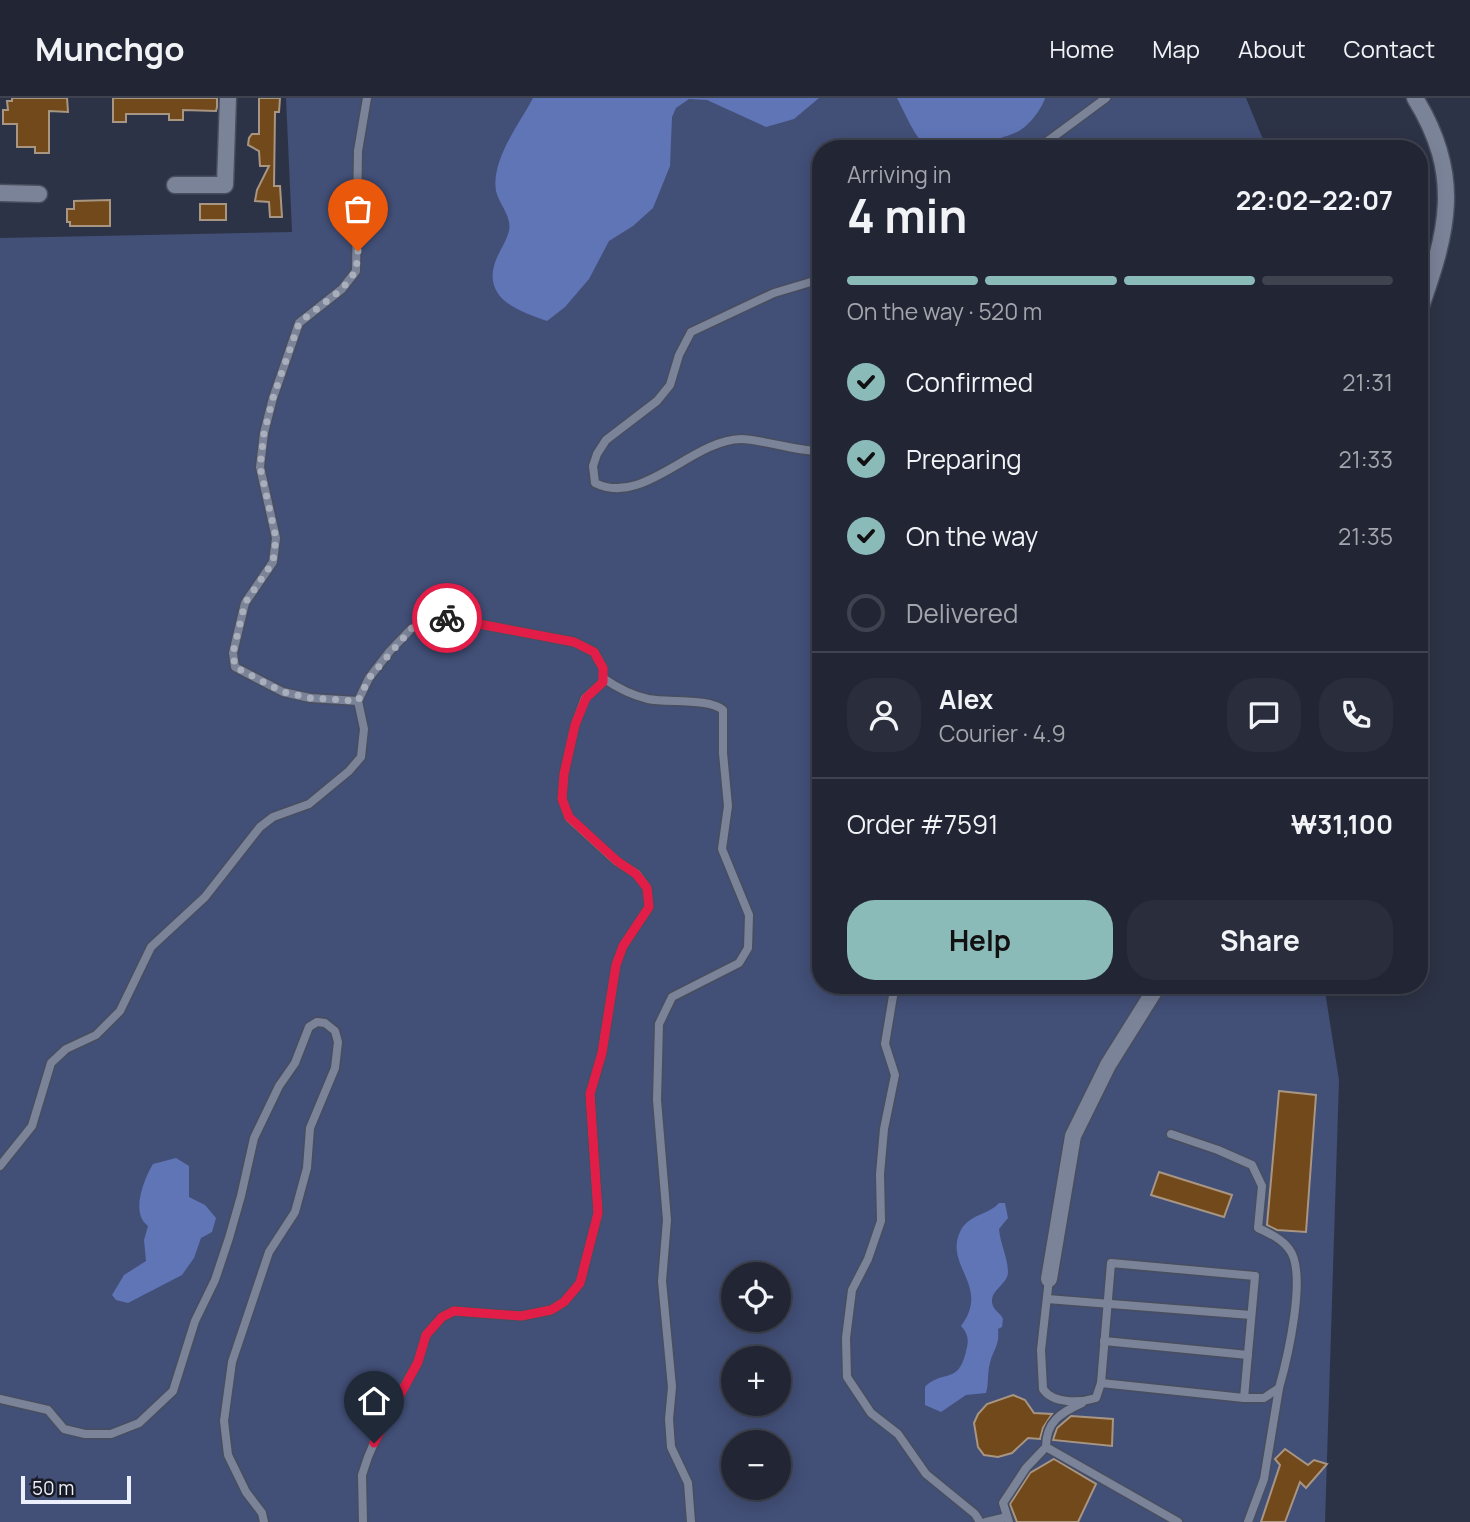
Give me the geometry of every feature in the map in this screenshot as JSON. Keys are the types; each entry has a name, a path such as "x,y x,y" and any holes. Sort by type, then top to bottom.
{"street":[{"path":"175,185 226,185 228,98"},
{"path":"1415,98 1438,145 1447,201 1442,240 1428,284"},
{"path":"0,193 40,194"},
{"path":"1049,1279 1073,1136 1108,1065 1152,994"}],"lane":[{"path":"358,701 310,698 283,692 235,667 233,653 245,603 273,562 276,538 260,467 264,433 273,398 299,323 342,289 356,271 358,151 367,98"},
{"path":"1049,140 1106,98"},
{"path":"812,282 774,293 691,332 679,355 670,385 657,401 606,440 593,466 595,484 620,487 640,485 717,442 741,439 780,443 812,451"},
{"path":"0,1166 32,1126 51,1063 66,1049 96,1035 120,1011 151,947 205,897 260,827 273,817 309,804 349,771 361,757 363,729 358,701 369,678 412,628 447,618 574,642 594,652 603,668 603,682 586,698 575,725 564,774 562,799 569,817 617,861 636,874 647,888 649,907 623,946 616,965 602,1053 590,1094 598,1213 580,1283 564,1302 551,1310 521,1316 454,1311 442,1317 426,1335 418,1362 380,1429 368,1457 362,1475 363,1522"},
{"path":"603,678 618,688 647,699 709,704 723,710 723,753 728,807 723,849 729,870 744,897 750,923 748,948 739,963 672,997 659,1024 657,1100 667,1220 662,1281 672,1387 668,1419 671,1447 688,1483 691,1522"},
{"path":"893,994 885,1044 895,1075 884,1129 880,1174 881,1221 852,1290 846,1338 847,1377 871,1413 898,1434 926,1474 975,1514 980,1522"},
{"path":"0,1399 48,1410 64,1429 85,1434 111,1434 139,1423 173,1391 195,1321 215,1280 229,1238 242,1196 254,1138 279,1086 295,1063 309,1027 317,1022 325,1023 335,1031 338,1042 335,1068 310,1128 307,1168 295,1212 269,1252 232,1362 226,1409 228,1455 246,1492 262,1513 264,1522"},
{"path":"1171,1134 1252,1164 1262,1186 1258,1228 1291,1250 1298,1284 1264,1479 1248,1522"},
{"path":"986,1522 1008,1519 1003,1503 1026,1468 1046,1447 1046,1431 1061,1412 1096,1398 1101,1383 1111,1263 1255,1276 1244,1398"},
{"path":"1049,1279 1041,1350 1043,1389 1053,1398 1084,1402"},
{"path":"1046,1299 1251,1315"},
{"path":"1104,1341 1248,1355"},
{"path":"1101,1383 1244,1398 1264,1398 1279,1388"},
{"path":"1046,1447 1178,1522"}],"shaded area":[{"path":"286,98 1246,98 1263,140 812,140 812,994 1325,994 1339,1080 1325,1522 0,1522 0,238 292,232"},
{"path":"533,98 819,98 794,119 766,127 707,100 689,99 676,108 672,117 670,166 653,208 633,226 609,241 589,279 565,307 547,321 507,303 495,288 493,278 495,262 509,231 507,215 496,191 498,167 507,143"},
{"path":"897,98 1045,98 1026,126 995,140 920,140"},
{"path":"176,1158 189,1166 189,1197 205,1205 216,1218 212,1232 201,1238 194,1258 182,1275 128,1303 116,1300 112,1295 124,1275 146,1261 144,1240 148,1226 140,1213 139,1205 146,1178 153,1164"},
{"path":"999,1203 1005,1203 1008,1218 999,1229 1008,1272 992,1301 1003,1319 991,1358 986,1393 966,1395 941,1412 925,1405 925,1387 960,1367 968,1344 961,1326 969,1312 971,1299 970,1288 958,1255 960,1232 973,1218"}],"building":[{"path":"12,98 67,98 68,112 49,111 49,153 35,153 35,147 17,147 17,124 3,124 3,110 8,110 7,101 12,101"},
{"path":"113,98 217,98 217,107 216,111 183,110 183,120 169,120 169,114 126,114 126,122 113,122"},
{"path":"259,98 280,98 279,112 275,112 274,186 280,186 282,217 270,217 269,202 255,201 257,190 269,166 260,166 259,151 248,145 252,134 259,134"},
{"path":"110,200 110,226 70,226 70,222 67,222 67,209 74,209 74,201"},
{"path":"200,204 226,204 226,220 200,220"},
{"path":"1279,1091 1316,1095 1306,1232 1277,1230 1267,1225"},
{"path":"1159,1172 1232,1195 1224,1217 1151,1195"},
{"path":"1013,1395 1025,1400 1034,1413 1052,1414 1040,1439 1028,1438 1012,1453 998,1457 984,1455 978,1447 974,1423 978,1414 987,1404"},
{"path":"1071,1416 1113,1419 1112,1446 1053,1440 1057,1428"},
{"path":"1285,1449 1308,1465 1314,1460 1327,1464 1306,1488 1300,1482 1285,1522 1261,1522 1280,1465 1275,1459"},
{"path":"1054,1459 1096,1484 1078,1522 1017,1522 1010,1504 1030,1473"}],"way so far":[{"path":"358,251 356,271 342,289 299,323 273,398 264,433 260,467 268,492 276,538 273,562 245,603 233,653 235,667 283,692 310,698 358,701 369,678 412,628 447,618"}],"route":[{"path":"374,1443 418,1362 426,1335 442,1317 454,1311 521,1316 551,1310 564,1302 580,1283 598,1213 590,1094 602,1053 616,965 623,946 649,907 647,888 636,874 617,861 569,817 562,799 564,774 575,725 586,698 603,682 603,668 594,652 574,642 447,618"}]}
